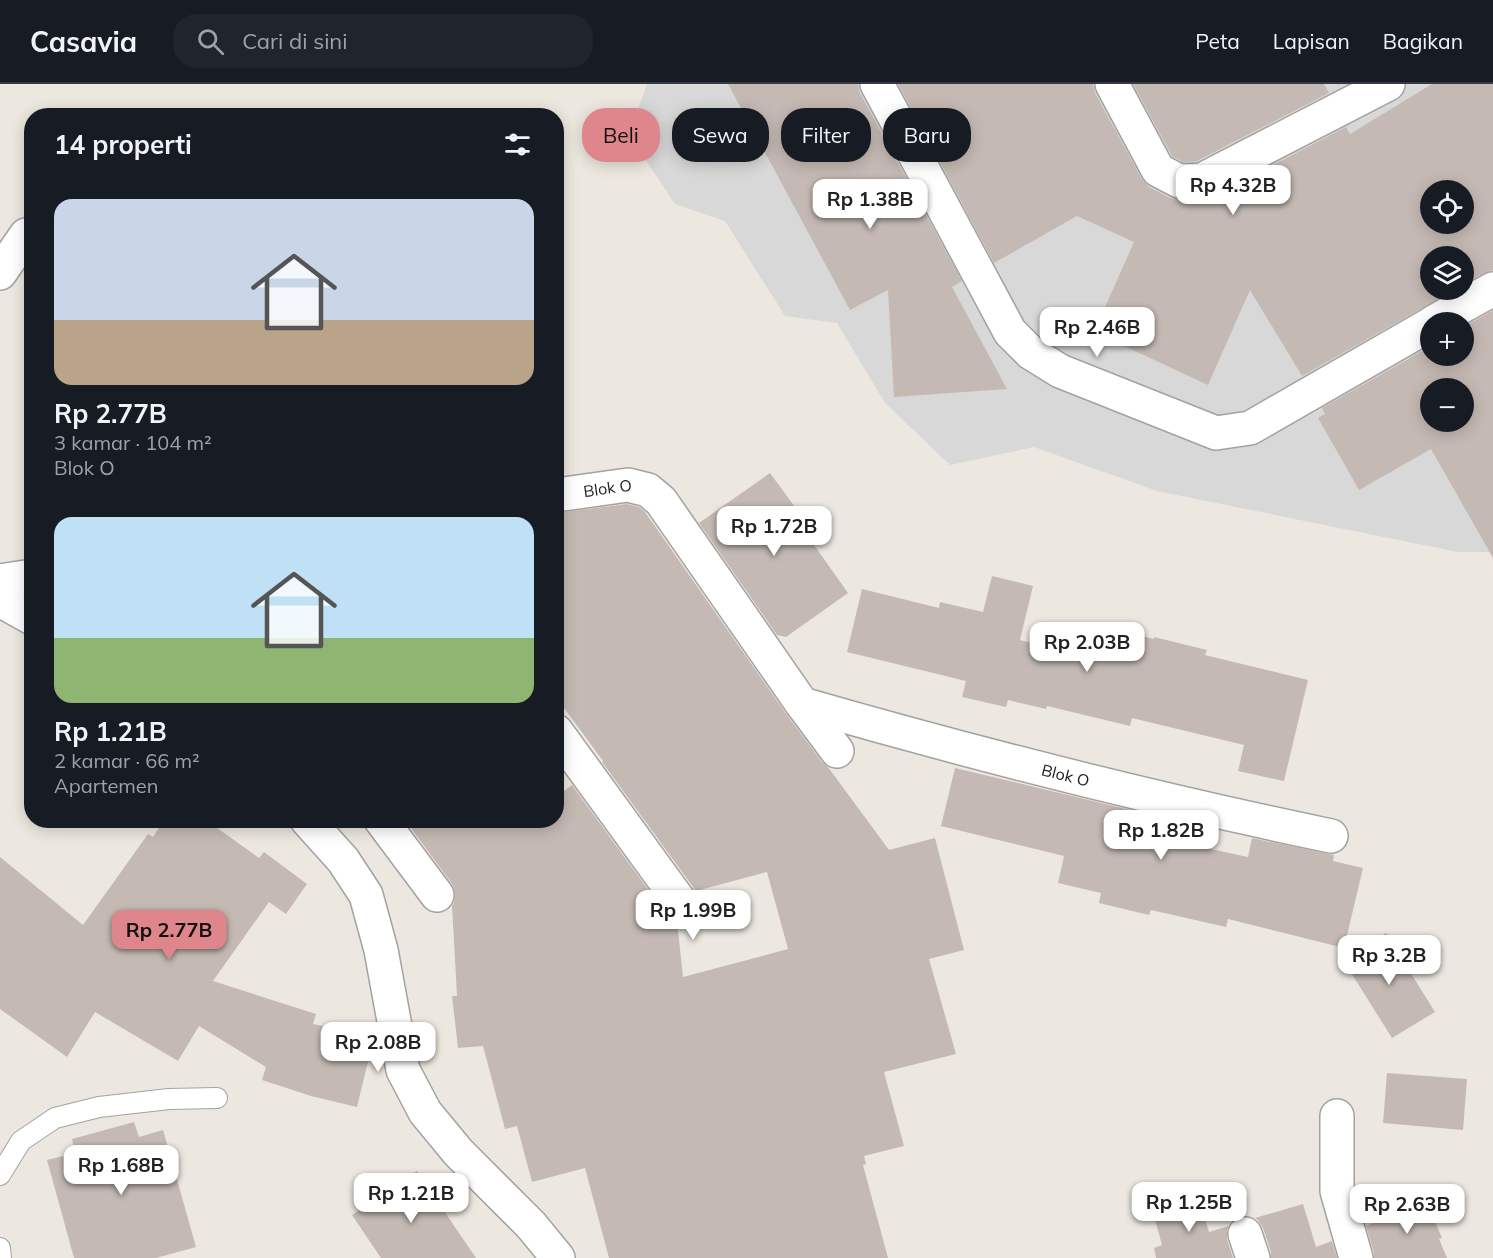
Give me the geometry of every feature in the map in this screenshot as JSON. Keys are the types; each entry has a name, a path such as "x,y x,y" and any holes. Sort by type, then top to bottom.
{"street":[{"path":"877,84 1010,332 1030,353 1060,371 1216,433 1251,428 1420,330"},
{"path":"1112,84 1158,170 1179,181 1202,180 1349,93 1388,84"},
{"path":"0,273 24,238"},
{"path":"1452,312 1493,289"},
{"name":"Blok O","path":"564,494 628,485 648,490 661,501 837,751"},
{"path":"0,581 24,577"},
{"path":"0,600 24,614"},
{"name":"Blok O","path":"802,704 914,736 1230,815 1331,836"},
{"path":"564,742 681,903"},
{"path":"314,828 343,860 366,895 381,950 403,1070 425,1112 458,1152 531,1225 558,1258"},
{"path":"387,828 437,895"},
{"path":"1337,1116 1337,1191 1356,1258"}],"lane":[{"path":"0,1175 21,1141 55,1118 99,1107 158,1100 217,1098"},
{"path":"0,1248 1,1258"}],"shaded area":[{"path":"647,84 1493,84 1493,552 1458,552 1157,491 1034,447 950,465 885,403 837,323 785,316 725,221 675,204 647,162 660,162 660,108 639,108"}],"building":[{"path":"728,84 858,84 868,108 781,108 781,162 871,162 871,113 883,135 883,162 897,162 962,281 952,287 1007,389 894,397 888,290 850,310 769,160 769,108 741,108"},
{"path":"898,84 1093,84 1095,93 1142,179 1149,187 1170,198 1180,200 1211,197 1346,127 1350,134 1432,84 1493,84 1493,270 1474,278 1474,246 1420,246 1420,300 1436,300 1302,376 1250,290 1208,385 1094,332 1134,242 1077,216 994,263 940,162 971,162 971,108 911,108"},
{"path":"1133,84 1324,84 1329,93 1197,161 1183,162 1172,156"},
{"path":"1493,310 1493,558 1431,449 1359,490 1318,418 1325,414 1322,408 1420,352 1420,366 1474,366 1474,321"},
{"path":"770,473 800,514 795,518 848,593 786,637 777,635 699,523"},
{"path":"627,504 639,507 645,512 787,715 889,850 935,838 964,950 929,959 956,1054 884,1072 904,1146 864,1156 866,1164 863,1165 888,1258 609,1258 585,1168 532,1182 517,1126 505,1129 483,1046 458,1048 452,996 457,996 452,906 455,892 452,884 411,828 564,828 564,791 572,785 666,914 677,921 683,977 788,949 767,872 696,891 564,708 564,512"},
{"path":"992,576 1033,586 1020,640 1095,659 1103,627 1207,650 1205,655 1308,680 1284,781 1238,771 1244,745 1132,718 1130,726 1047,706 1046,709 1008,700 1006,707 962,697 966,681 847,652 862,589 939,608 940,602 983,612"},
{"path":"955,768 1172,820 1168,840 1248,857 1252,838 1334,855 1333,861 1363,868 1344,948 1228,919 1226,927 1151,910 1149,915 1099,903 1101,893 1058,883 1064,856 941,826"},
{"path":"159,828 217,828 259,858 264,852 307,884 286,914 269,902 213,981 316,1014 313,1024 374,1037 357,1107 311,1096 262,1080 266,1067 199,1026 178,1061 95,1012 67,1057 0,1009 0,857 83,925 148,834 153,837"},
{"path":"1386,933 1435,1012 1392,1038 1343,960"},
{"path":"1387,1073 1467,1079 1463,1130 1383,1123"},
{"path":"134,1122 139,1137 163,1130 196,1247 156,1258 74,1258 47,1160 75,1153 72,1139"},
{"path":"417,1171 476,1258 381,1258 352,1215"},
{"path":"1198,1196 1209,1232 1229,1226 1227,1239 1233,1258 1156,1258 1154,1248 1162,1245 1152,1209"},
{"path":"1426,1201 1442,1238 1439,1239 1447,1258 1374,1258 1366,1226"},
{"path":"1303,1204 1316,1247 1332,1241 1337,1258 1271,1258 1263,1228 1255,1218"}]}
